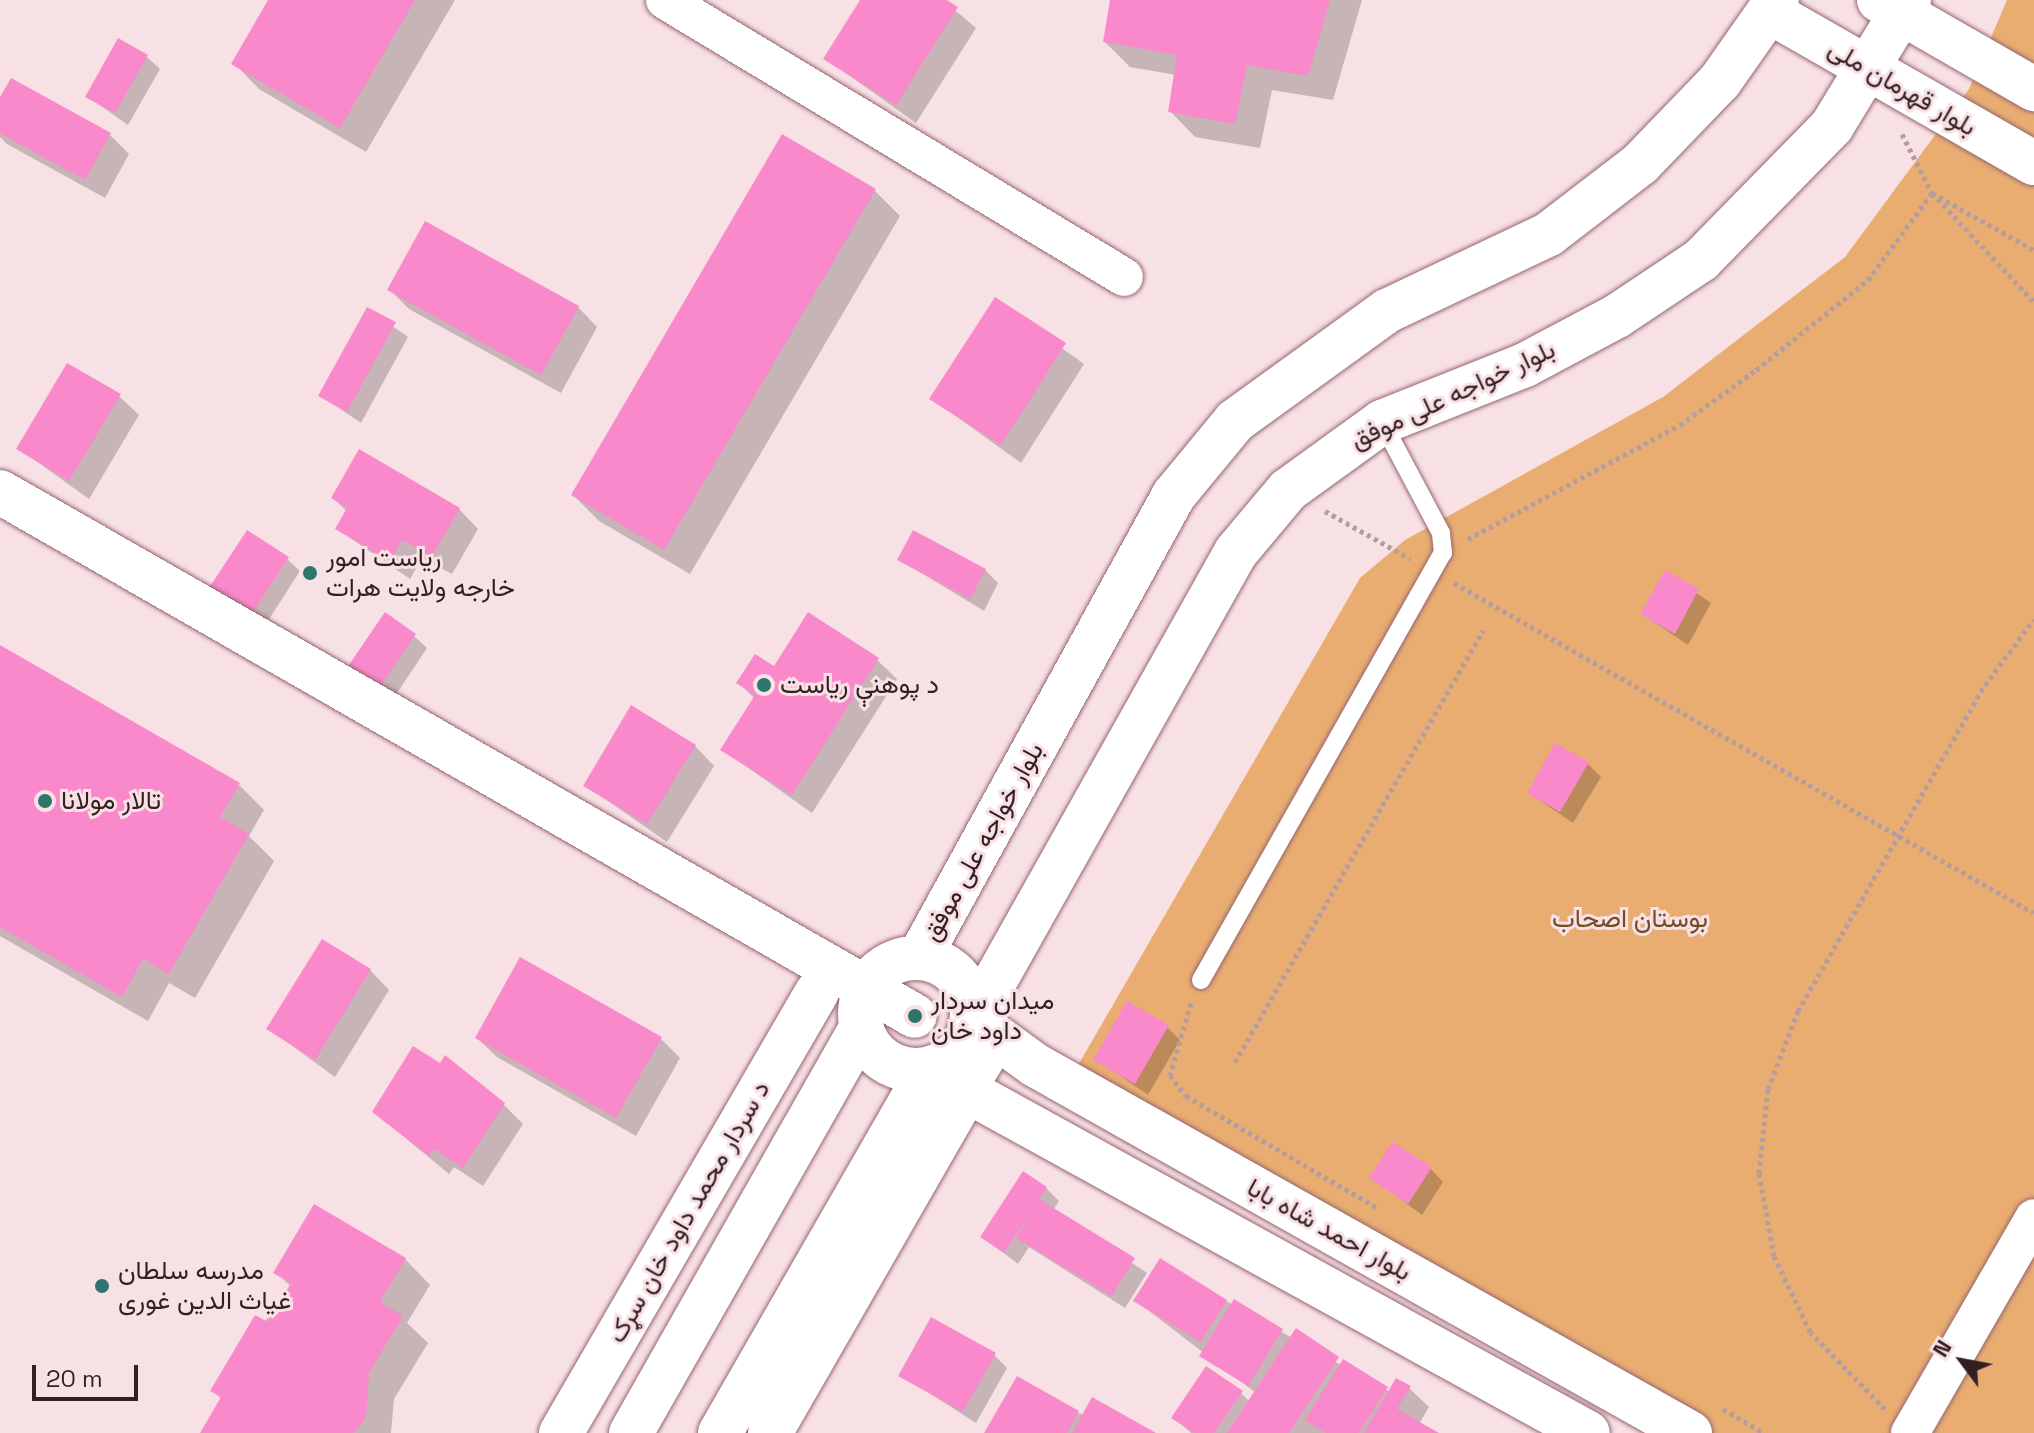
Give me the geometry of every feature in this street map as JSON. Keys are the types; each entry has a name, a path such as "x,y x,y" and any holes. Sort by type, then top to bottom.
{"main road":[{"name":"بلوار خواجه علی موفق","path":"929,1070 984,1031 1236,552 1288,490 1382,422 1525,365 1617,316 1701,260 1832,126 1868,68 1897,4"},
{"path":"1897,4 2034,89"},
{"name":"بلوار خواجه علی موفق","path":"861,1028 863,996 899,964 1174,495 1235,421 1312,358 1387,311 1549,234 1640,164 1720,81 1773,6"},
{"name":"بلوار قهرمان ملی","path":"1773,6 1868,68 2034,163"},
{"path":"0,492 915,1016"},
{"path":"915,1016 899,964 959,977 984,1031"},
{"path":"817,992 915,1016"},
{"path":"720,1433 929,1070 887,1063 861,1028 817,992"},
{"name":"د سردار محمد داود خان سړک","path":"561,1433 817,992"},
{"path":"631,1433 861,1028"},
{"name":"بلوار احمد شاه بابا","path":"984,1031 1699,1417"},
{"name":"بلوار احمد شاه بابا","path":"929,1070 1588,1433"},
{"path":"770,1433 966,1092"}],"street":[{"path":"665,0 1124,277"},
{"path":"966,1092 984,1031"},
{"path":"1912,1430 2034,1218"}],"lane":[{"path":"1201,980 1435,572 1443,553 1441,533 1382,422"}],"path":[{"path":"1897,124 1932,193 2034,302"},
{"path":"1932,193 2034,250"},
{"path":"1443,553 1680,425 1756,370 1868,280 1932,193"},
{"path":"1288,490 2034,913"},
{"path":"1912,1430 1866,1395 1810,1332 1774,1256 1759,1173 1763,1117 1781,1049 1985,685 2034,619"},
{"path":"1235,1062 1483,630"},
{"path":"1201,980 1173,1048 1170,1075 1186,1096 1392,1216"},
{"path":"1699,1417 1764,1433"}],"green space":[{"name":"بوستان اصحاب","path":"2007,0 2034,0 2034,1433 1711,1433 1077,1067 1360,578 1405,540 1663,397 1845,257 1969,89"}],"building":[{"path":"268,0 415,0 340,128 231,64"},
{"path":"860,0 947,0 958,7 896,105 823,59"},
{"path":"1110,0 1330,0 1308,76 1247,65 1235,124 1168,112 1177,55 1103,42"},
{"path":"118,38 148,55 115,113 85,97"},
{"path":"11,78 111,133 85,180 0,133 0,97"},
{"path":"782,134 876,189 664,550 571,495"},
{"path":"425,221 579,306 541,375 387,290"},
{"path":"995,297 1066,343 1001,445 929,399"},
{"path":"367,307 396,322 347,412 318,396"},
{"path":"67,363 121,394 69,481 16,449"},
{"path":"359,449 460,508 432,556 402,540 390,561 335,529 347,508 331,498"},
{"path":"247,530 289,557 251,615 209,588"},
{"path":"913,530 986,569 970,599 897,560"},
{"path":"1665,570 1699,589 1675,634 1640,614"},
{"path":"385,612 416,634 373,696 342,675"},
{"path":"808,612 879,658 792,795 720,750 755,695 736,683 755,654 774,666"},
{"path":"0,645 240,783 220,817 249,834 169,974 143,959 122,997 0,927"},
{"path":"631,705 696,745 647,824 583,786"},
{"path":"1555,743 1589,762 1560,812 1527,793"},
{"path":"322,939 371,969 315,1060 266,1029"},
{"path":"520,957 662,1037 616,1118 475,1038"},
{"path":"1127,1001 1169,1025 1135,1084 1093,1060"},
{"path":"413,1046 440,1063 445,1055 505,1103 463,1168 434,1149 429,1156 372,1112"},
{"path":"1392,1142 1432,1167 1408,1204 1369,1178"},
{"path":"1023,1171 1047,1187 1039,1199 1135,1258 1112,1296 1016,1238 1036,1204 1004,1253 980,1237"},
{"path":"314,1204 406,1258 380,1302 403,1316 369,1373 366,1418 353,1433 200,1433 221,1397 210,1391 255,1315 268,1322 291,1283 273,1273"},
{"path":"1160,1258 1227,1300 1201,1342 1133,1301"},
{"path":"1234,1299 1283,1329 1248,1386 1199,1356"},
{"path":"931,1317 996,1353 963,1412 898,1376"},
{"path":"1296,1328 1339,1357 1289,1433 1227,1433"},
{"path":"1343,1359 1388,1387 1359,1433 1326,1433 1305,1420"},
{"path":"1206,1366 1243,1391 1214,1433 1194,1433 1171,1418"},
{"path":"1017,1376 1079,1411 1067,1433 984,1433"},
{"path":"1396,1378 1411,1386 1397,1409 1439,1433 1364,1433"},
{"path":"1092,1397 1156,1433 1072,1433"}],"place":[{"name":"ریاست امور خارجه ولایت هرات","path":"310,573"},
{"name":"د پوهنې ریاست","path":"764,685"},
{"name":"تالار مولانا","path":"45,801"},
{"name":"میدان سردار داود خان","path":"915,1016"},
{"name":"مدرسه سلطان غیاث الدین غوری","path":"102,1286"}]}
